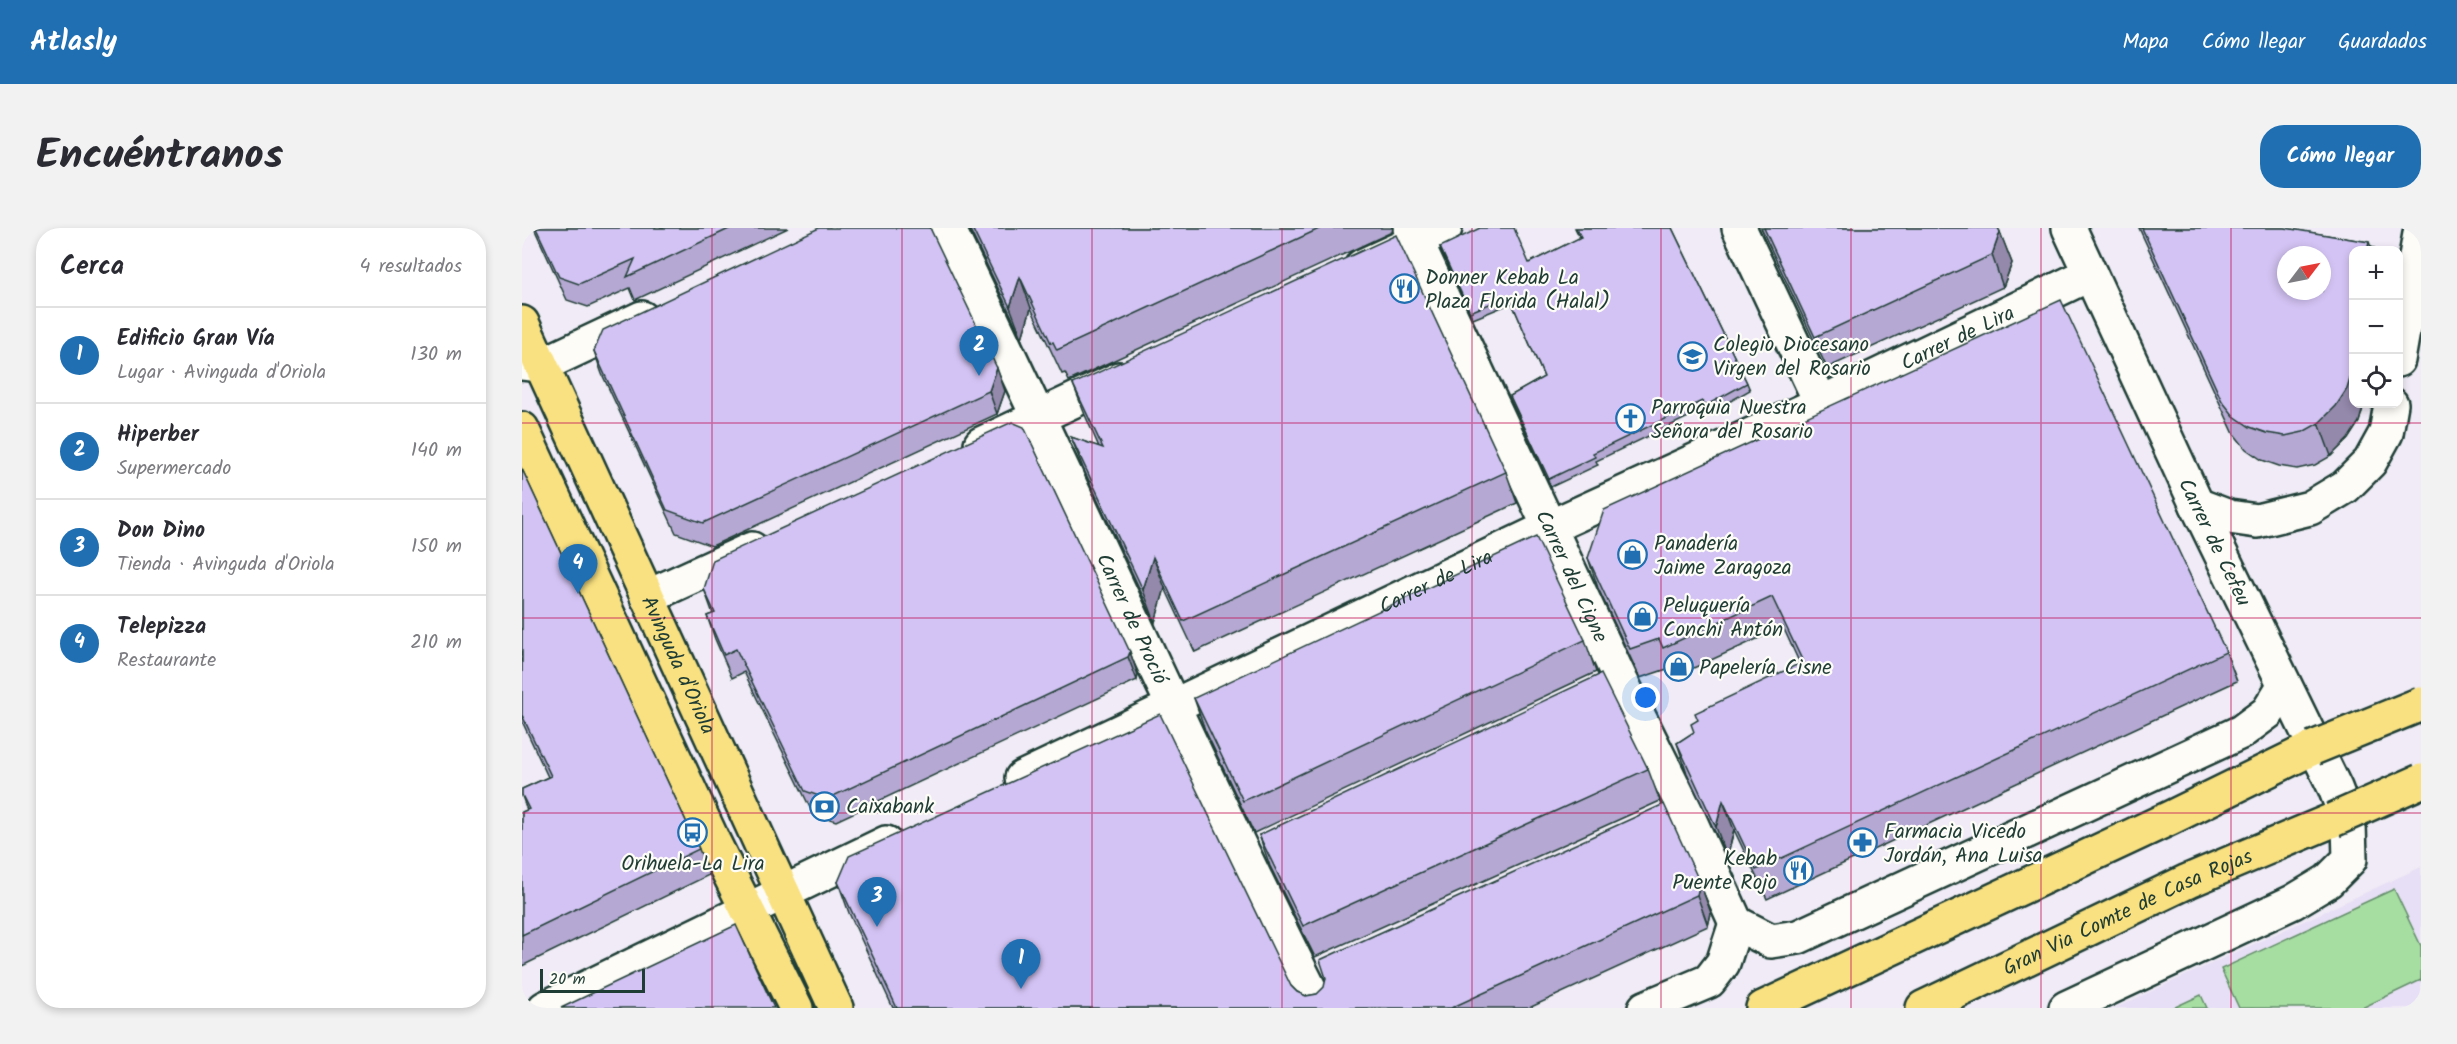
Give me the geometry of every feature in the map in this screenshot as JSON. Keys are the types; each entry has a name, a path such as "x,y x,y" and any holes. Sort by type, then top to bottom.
{"main road":[{"name":"Avinguda d'Oriola","path":"522,323 532,364 647,597 836,1008"},
{"name":"Avinguda d'Oriola","path":"522,429 708,830 795,1008"},
{"path":"1763,1008 2170,818 2313,748 2421,704"},
{"name":"Gran Via Comte de Casa Rojas","path":"1923,1008 2188,881 2421,781"}],"street":[{"name":"Carrer de Proció","path":"948,228 1040,417 1174,706 1256,852 1312,995"},
{"path":"1738,228 1821,403"},
{"name":"Carrer de Cefeu","path":"2066,1008 2293,902 2328,881 2350,859 2349,825 2335,788 2197,505 2069,228"},
{"path":"2399,354 2421,228"},
{"path":"1330,281 1424,232"},
{"name":"Carrer del Cigne","path":"1424,232 1550,527 1610,686 1674,815 1736,923"},
{"name":"Carrer de Lira","path":"994,791 1550,527 1821,403 2090,274"},
{"path":"532,364 671,304"},
{"path":"955,456 1148,366"},
{"path":"2197,505 2229,517 2257,521 2310,508 2345,487 2370,462 2386,433 2390,408"},
{"path":"647,597 774,539"},
{"path":"1645,1008 1709,981 1723,963 1736,923 1771,941 1798,937 2241,732 2268,712 2284,686"},
{"path":"545,1008 910,831"},
{"path":"1312,995 1338,968"}],"shaded area":[{"path":"2421,867 2421,1008 2115,1008"}],"green space":[{"path":"2394,889 2421,946 2421,980 2362,1008 2239,1008 2221,969"},
{"path":"2201,995 2207,1008 2173,1008"}],"building":[{"path":"536,228 731,228 627,277 635,259 579,284 559,277"},
{"path":"819,228 930,228 997,368 989,391 703,523 667,510 594,351 603,330"},
{"path":"972,228 1321,228 1057,350 1053,342 1051,343 1020,277 1010,307"},
{"name":"Colegio Diocesano Virgen del Rosario","path":"1480,228 1514,228 1529,263 1581,237 1576,228 1672,228 1747,383 1705,406 1702,401 1593,453 1595,457 1549,479 1510,396 1544,377 1509,296 1470,312 1440,247"},
{"path":"1764,228 1998,228 2000,232 1992,255 1815,337"},
{"path":"2142,228 2285,228 2369,242 2368,246 2349,246 2349,382 2336,406 2319,423 2303,432 2285,436 2250,427 2234,416 2222,401"},
{"path":"1396,235 1506,472 1183,621 1153,557 1143,590 1071,437 1103,448 1073,384"},
{"path":"2061,300 2226,652 1756,870 1723,801 1716,827 1677,743 1694,732 1691,724 1698,720 1695,713 1803,662 1772,597 1663,648 1659,639 1630,649 1588,558 1604,510"},
{"path":"1012,422 1024,427 1130,652 1128,657 827,799 805,791 736,649 724,655 707,616 715,613 704,589 713,560"},
{"path":"522,469 699,849 522,935 522,812 529,809 522,795 522,789 551,776 522,715"},
{"path":"1536,537 1585,640 1243,801 1194,698"},
{"path":"1601,674 1648,769 1303,926 1259,835"},
{"path":"1160,714 1291,986 1306,996 1317,994 1324,987 1326,978 1320,960 1664,804 1700,883 1697,895 1451,1008 897,1008 838,882 849,856"},
{"path":"736,925 774,1008 561,1008"}],"place":[{"name":"Donner Kebab La Plaza Florida (Halal)","path":"1404,289"},
{"name":"Colegio Diocesano Virgen del Rosario","path":"1692,356"},
{"name":"Hiperber","path":"979,376"},
{"name":"Parroquia Nuestra Señora del Rosario","path":"1630,419"},
{"name":"Panadería Jaime Zaragoza","path":"1633,555"},
{"name":"Telepizza","path":"578,594"},
{"name":"Peluquería Conchi Antón","path":"1642,617"},
{"name":"Papelería Cisne","path":"1678,667"},
{"name":"Caixabank","path":"825,806"},
{"name":"Orihuela-La Lira","path":"693,832"},
{"name":"Farmacia Vicedo Jordán, Ana Luisa","path":"1863,843"},
{"name":"Kebab Puente Rojo","path":"1798,870"},
{"name":"Don Dino","path":"877,927"},
{"name":"Edificio Gran Vía","path":"1021,989"}]}
